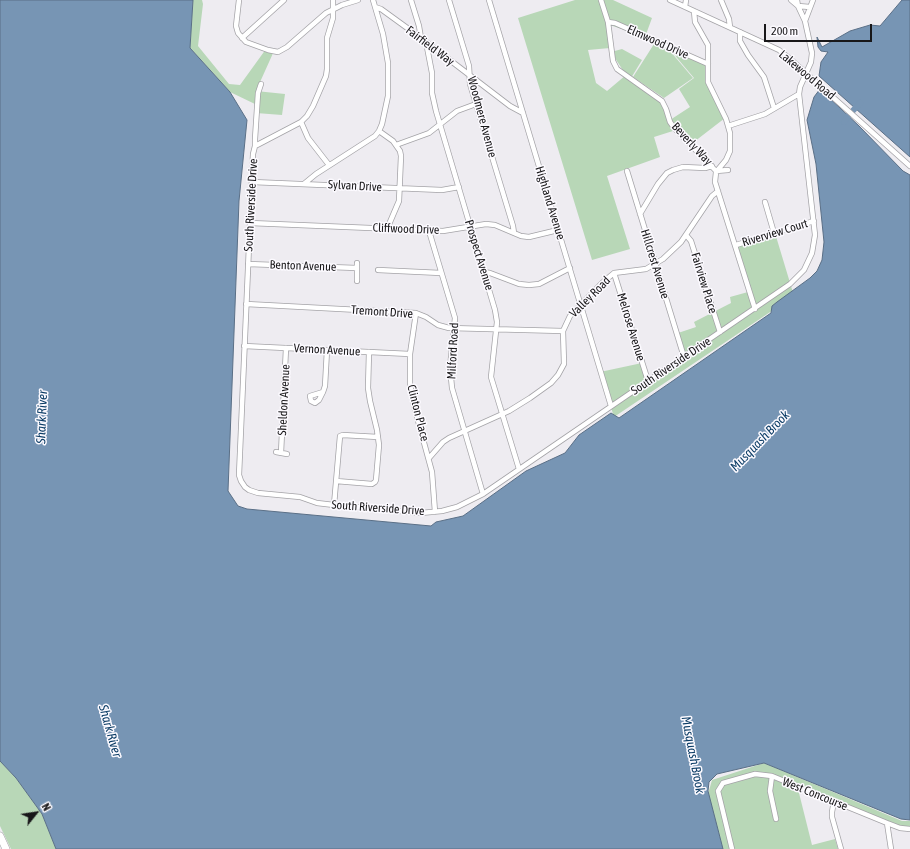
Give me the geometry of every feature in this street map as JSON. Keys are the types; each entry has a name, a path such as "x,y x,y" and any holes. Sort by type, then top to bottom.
{"highway":[{"path":"0,836 6,849"}],"street":[{"path":"239,0 236,27 238,33 246,42 273,51 281,51 326,13 358,0"},
{"path":"242,38 284,0"},
{"name":"South Riverside Drive","path":"333,0 333,18 328,38 328,63 326,74 313,106 301,122 255,146 253,156 238,472 240,481 249,490 258,493 300,497 320,504 416,512 435,512 457,507 483,494 755,309 790,284 804,270 814,246 815,235 799,94 800,87 811,62 812,53 805,21 798,6"},
{"path":"304,183 374,136 379,131 386,111 389,83 387,53 374,0"},
{"path":"411,0 421,38"},
{"name":"Woodmere Avenue","path":"449,0 469,66 470,84 514,233"},
{"name":"Highland Avenue","path":"491,0 523,114 611,406"},
{"name":"Beverly Way","path":"601,0 608,22 613,62 617,69 662,100 670,122 675,129 716,171"},
{"name":"Lakewood Road","path":"670,0 779,50 910,166"},
{"path":"686,0 686,7"},
{"path":"721,0 729,19 730,27"},
{"path":"791,0 798,6 810,7"},
{"path":"797,0 798,6"},
{"path":"805,21 813,0"},
{"name":"Fairfield Way","path":"375,7 382,9 510,106 523,114"},
{"path":"694,11 695,22 708,45 708,82 728,126 730,151 726,160 716,171 716,182 755,309"},
{"name":"Elmwood Drive","path":"608,22 615,22 708,64"},
{"path":"740,32 740,41 764,77 774,108"},
{"name":"Prospect Avenue","path":"426,42 432,73 433,100 495,310 496,329 492,377 519,469"},
{"path":"255,146 258,93 260,84"},
{"path":"728,126 757,118 799,94"},
{"path":"396,145 424,136 459,110 476,104"},
{"path":"301,122 308,138 329,165"},
{"path":"379,131 396,145 401,156 398,205 386,229"},
{"path":"640,214 658,184 667,173 683,167 705,168 712,166"},
{"path":"716,171 728,170"},
{"name":"Hillcrest Avenue","path":"627,171 684,357"},
{"name":"Sylvan Drive","path":"252,182 442,190 459,187"},
{"name":"Valley Road","path":"429,458 443,442 454,435 502,414 538,393 551,383 558,375 564,361 563,331 568,318 602,283 614,274 646,269 674,249 686,235 712,196 718,191"},
{"path":"765,202 774,233"},
{"name":"Riverview Court","path":"736,245 814,221"},
{"name":"Cliffwood Drive","path":"250,223 429,231 450,231 476,224 491,224 521,236 529,237 558,230"},
{"name":"Milford Road","path":"429,231 455,318 450,378 483,494"},
{"name":"Fairview Place","path":"686,235 691,241 720,332"},
{"name":"Benton Avenue","path":"248,264 357,266 357,281"},
{"path":"484,272 519,284 529,285 539,284 570,268"},
{"path":"378,270 441,273"},
{"name":"Melrose Avenue","path":"614,274 648,381"},
{"name":"Tremont Drive","path":"246,304 416,313 426,317 438,325 455,328 563,331"},
{"name":"Clinton Place","path":"416,313 410,354 409,374 411,396 432,472 435,512"},
{"name":"Vernon Avenue","path":"244,346 410,354"},
{"name":"Sheldon Avenue","path":"282,453 286,348"},
{"path":"323,392 325,386 327,350"},
{"path":"336,481 372,484 375,482 379,445 368,388 369,352"},
{"path":"334,505 340,436 378,437"},
{"path":"276,452 287,454"},
{"name":"West Concourse","path":"732,849 718,791 720,786 727,781 755,774 772,776 900,828 910,829"},
{"path":"772,776 770,791 776,819"},
{"path":"834,801 832,812 841,849"},
{"path":"887,823 891,849"}],"green space":[{"path":"193,0 202,0 203,4 198,46 229,84 240,85 266,49 274,51 256,91 285,94 282,115 256,113 257,105 230,92 190,48"},
{"path":"575,0 613,0 652,18 645,37 607,24 610,48 588,50 596,83 607,91 626,75 611,52 622,49 642,60 631,78 662,101 670,120 690,107 679,89 694,78 667,46 708,64 709,85 725,118 690,145 676,130 654,137 660,157 607,176 630,249 592,260 518,18"},
{"path":"654,44 670,51 693,78 664,98 633,77"},
{"path":"775,233 794,296 614,417 600,372 642,363 648,383 683,358 675,334 696,327 694,322 731,303 730,297 748,292 734,246"},
{"path":"0,761 16,778 42,814 56,849 11,849 0,826"},
{"path":"764,763 902,821 910,821 910,831 904,831 798,789 812,845 835,839 838,849 723,849 708,794 712,780"}],"water":[{"name":"Shark River","path":"0,0 193,0 190,48 230,92 247,120 239,201 228,491 238,506 247,509 431,526 436,522 463,516 526,471 565,453 579,435 611,413 619,418 771,313 772,306 810,278 817,271 822,260 824,242 816,164 807,120 814,97 820,89 903,171 910,175 910,820 901,819 764,763 717,774 709,782 708,791 723,849 56,849 42,814 16,778 0,761"},
{"path":"902,0 910,0 910,157 819,76 821,62 828,52 821,51 818,47 817,37 822,47 850,31 870,25 880,26"}],"waterway":[{"name":"Musquash Brook","path":"844,122 860,103"}]}
